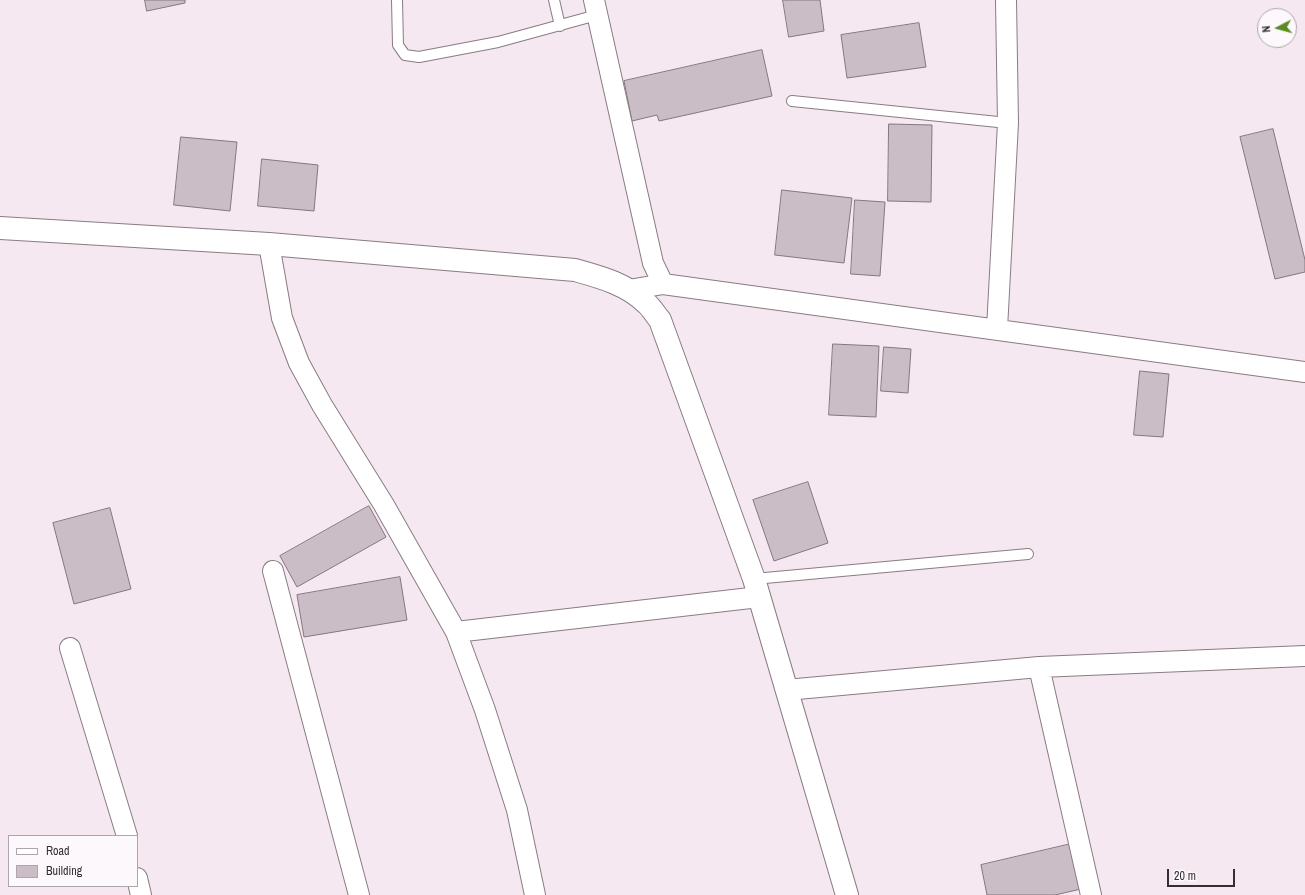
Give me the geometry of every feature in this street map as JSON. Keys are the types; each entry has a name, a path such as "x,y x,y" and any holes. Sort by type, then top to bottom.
{"street":[{"path":"997,329 1008,122 1006,0"},
{"path":"595,8 652,263 663,284"},
{"path":"0,228 269,244 575,270 603,278 629,290 647,303 660,320 757,588 847,895"},
{"path":"269,244 282,318 299,363 326,412 384,505 456,632 485,710 517,810 535,895"},
{"path":"629,290 663,284 1305,372"},
{"path":"273,571 359,895"},
{"path":"456,632 757,588"},
{"path":"70,648 127,835"},
{"path":"786,690 1039,667 1305,656"},
{"path":"1039,667 1091,895"},
{"path":"138,882 141,895"}],"lane":[{"path":"397,0 398,45 405,55 419,57 498,42 560,26 595,8"},
{"path":"554,0 560,26"},
{"path":"792,101 1008,122"},
{"path":"757,588 1028,554"}],"building":[{"path":"145,0 185,0 185,3 147,11"},
{"path":"783,0 820,0 824,31 789,37"},
{"path":"919,23 926,67 847,78 841,35"},
{"path":"762,50 772,96 659,121 657,115 632,121 624,81"},
{"path":"889,124 932,125 931,202 888,201"},
{"path":"1273,129 1305,260 1305,272 1275,279 1240,137"},
{"path":"181,137 237,142 230,211 174,205"},
{"path":"262,159 318,165 314,211 258,206"},
{"path":"782,190 852,198 844,263 775,255"},
{"path":"855,200 885,202 880,276 851,274"},
{"path":"833,344 879,346 876,417 829,415"},
{"path":"884,347 911,349 908,393 881,391"},
{"path":"1140,371 1169,374 1163,437 1134,435"},
{"path":"808,482 828,543 774,561 753,500"},
{"path":"369,506 386,537 297,587 280,556"},
{"path":"110,508 131,589 74,604 53,523"},
{"path":"400,577 407,620 304,637 297,595"},
{"path":"1071,844 1081,889 1055,895 987,895 981,865"}]}
